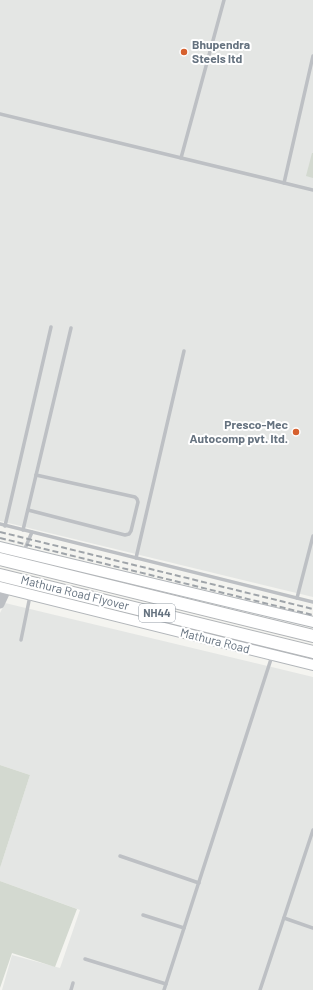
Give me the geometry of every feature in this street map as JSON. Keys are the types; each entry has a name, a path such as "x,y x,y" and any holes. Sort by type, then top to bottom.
{"highway":[{"name":"Mathura Road Flyover","path":"0,559 313,636"},
{"name":"Mathura Road Flyover","path":"0,575 313,652"}],"main road":[{"path":"0,547 313,622"},
{"name":"Mathura Road","path":"3,588 313,666"}],"street":[{"path":"0,604 3,588"}],"lane":[{"path":"182,158 224,0"},
{"path":"284,183 313,56"},
{"path":"0,114 313,190"},
{"path":"5,526 51,327"},
{"path":"24,530 71,328"},
{"path":"136,558 184,351"},
{"path":"28,510 125,535 129,534 138,502 135,497 36,475"},
{"path":"0,524 313,602"},
{"path":"24,552 32,532"},
{"path":"296,598 313,536"},
{"path":"21,640 30,595"},
{"path":"164,990 273,655"},
{"path":"260,990 313,831"},
{"path":"120,856 199,883"},
{"path":"143,915 184,928"},
{"path":"284,918 313,928"},
{"path":"85,959 166,984"},
{"path":"71,990 73,983"}],"shaded area":[{"path":"0,0 313,0 313,597 0,521"},
{"path":"313,153 313,178 306,176"},
{"path":"5,603 313,677 313,990 2,990 12,955 60,968 80,910 0,881 0,868 30,775 0,765 0,613"},
{"path":"0,765 30,775 0,868"},
{"path":"0,881 77,909 55,967 12,953 0,988"}],"railway":[{"path":"0,532 313,609"},
{"path":"0,538 313,615"}],"place":[{"name":"Bhupendra Steels ltd","path":"184,52"},
{"name":"Presco-Mec Autocomp pvt. ltd.","path":"296,432"}]}
